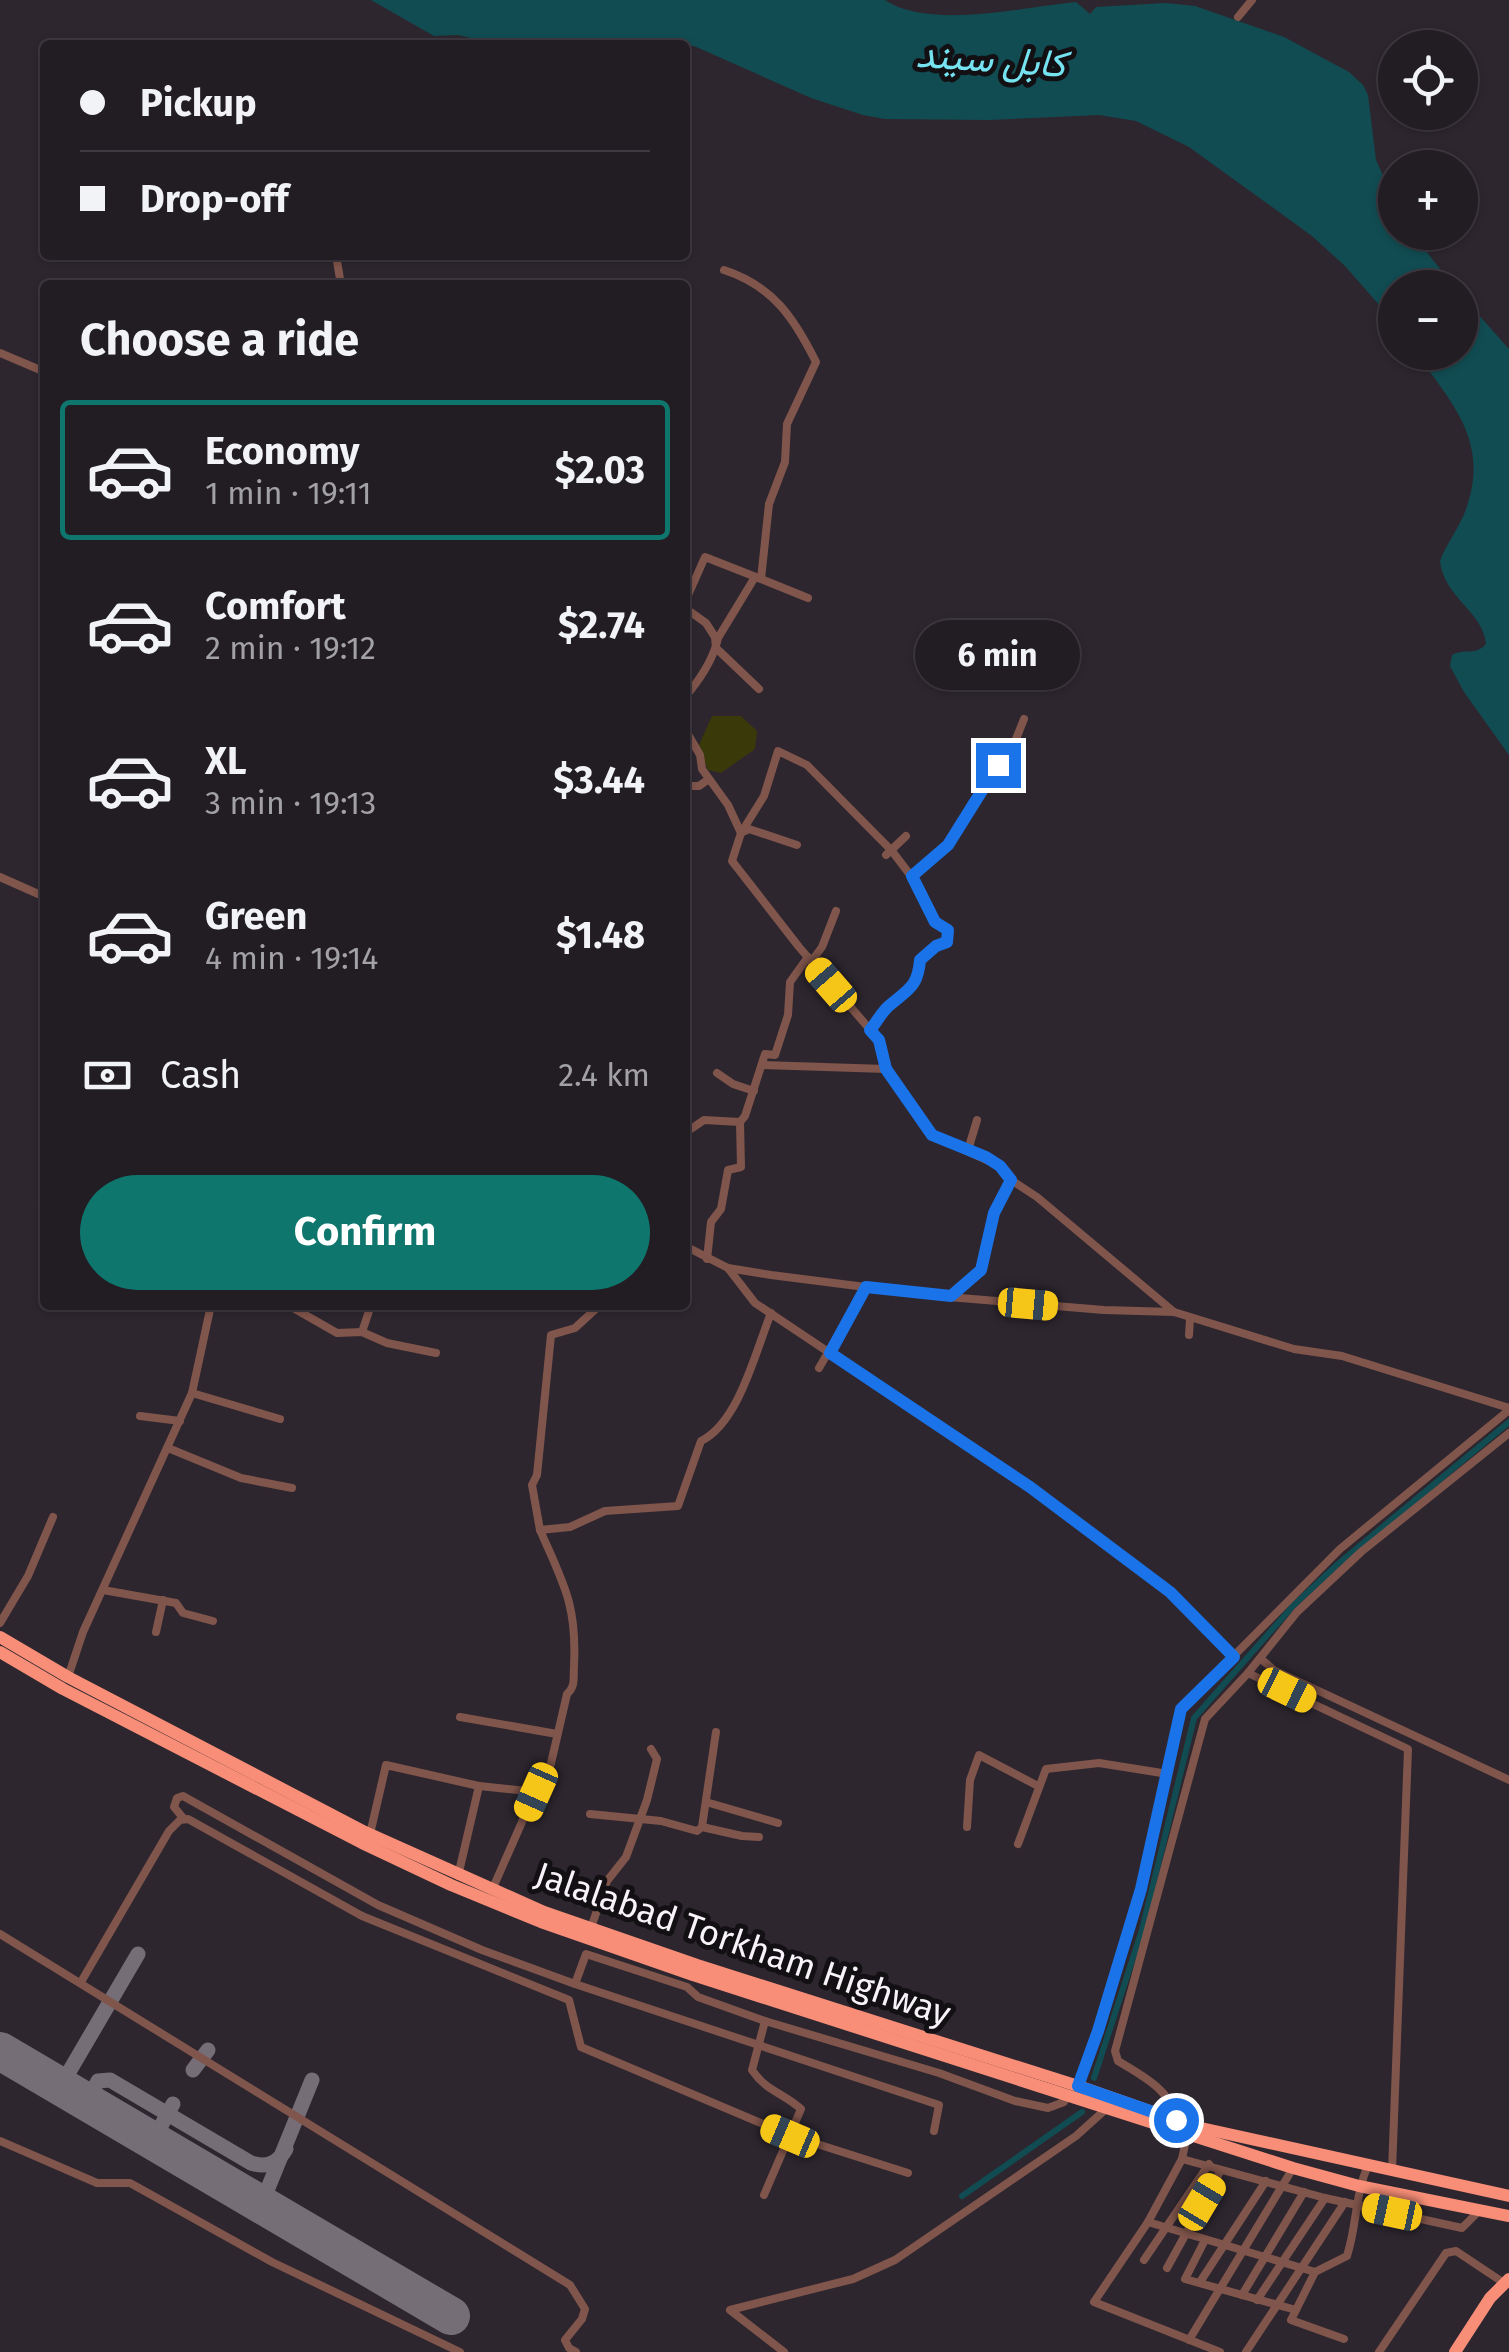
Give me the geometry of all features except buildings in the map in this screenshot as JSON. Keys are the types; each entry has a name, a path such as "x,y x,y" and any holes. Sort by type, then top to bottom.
{"highway":[{"name":"Jalalabad Torkham Highway","path":"0,1638 66,1683 370,1834 458,1876 591,1928 1180,2129 1509,2196"},
{"path":"0,1652 66,1683 362,1843 522,1915 693,1975 1293,2168 1359,2186 1509,2216"},
{"path":"1455,2352 1506,2281"}],"street":[{"path":"1238,17 1252,0"},
{"path":"690,691 718,638 758,578 769,504 786,462 787,424 816,362 797,324 778,304 759,286 724,270"},
{"path":"0,353 40,370"},
{"path":"690,594 706,557 808,598"},
{"path":"690,610 715,637 716,648 758,689"},
{"path":"912,876 948,845 1024,719"},
{"path":"690,739 741,833"},
{"path":"870,1030 888,1006 912,990 919,979 920,960 947,942 948,930 935,922 912,876 808,765 778,751 764,796 741,833 732,861 810,959 870,1030 879,1040 886,1069 932,1135 1000,1166 1011,1180 1038,1197 1174,1312"},
{"path":"690,786 709,779"},
{"path":"741,833 749,829 797,845"},
{"path":"889,853 906,836"},
{"path":"0,877 40,895"},
{"path":"707,1259 711,1222 721,1209 728,1170 741,1168 740,1122 765,1054 775,1055 788,1015 790,982 822,947 836,911"},
{"path":"762,1064 886,1069"},
{"path":"717,1072 754,1091"},
{"path":"690,1130 704,1120 740,1122"},
{"path":"968,1150 977,1120"},
{"path":"951,1296 981,1270 994,1213 1011,1180"},
{"path":"690,1249 728,1268 866,1287 1104,1310 1174,1312 1294,1348 1342,1356 1509,1409"},
{"path":"728,1268 755,1303 1030,1487 1170,1592 1234,1657"},
{"path":"819,1368 866,1287"},
{"path":"66,1683 84,1632 192,1393 210,1310"},
{"path":"297,1310 336,1333 362,1332 388,1343 436,1353"},
{"path":"362,1332 369,1310"},
{"path":"492,1890 536,1792 546,1784 567,1694 574,1686 577,1639 570,1598 540,1530 532,1485 537,1474 551,1335 575,1328 595,1310"},
{"path":"540,1530 570,1526 605,1511 678,1506 700,1442 718,1433 733,1407 772,1314"},
{"path":"1189,1335 1190,1318"},
{"path":"192,1393 280,1419"},
{"path":"575,1984 586,1954 688,1987 698,1996 765,2021 1015,2101 1048,2108 1064,2102 1072,2094 1098,2031 1141,1889 1181,1709 1340,1550 1509,1409"},
{"path":"140,1416 180,1421"},
{"path":"1220,2352 1094,2302 1148,2222 1182,2159 1175,2106 1150,2080 1118,2061 1114,2051 1205,1719 1262,1658 1298,1612 1348,1564 1509,1434"},
{"path":"168,1448 241,1478 292,1488"},
{"path":"0,1623 28,1576 52,1517"},
{"path":"104,1590 163,1600 176,1604 183,1613 213,1622"},
{"path":"156,1632 163,1600"},
{"path":"1262,1658 1274,1670 1509,1780"},
{"path":"1248,1673 1408,1748 1392,2170"},
{"path":"460,1717 556,1734"},
{"path":"590,1814 681,1825 697,1831 702,1827 716,1732"},
{"path":"591,1928 607,1880 626,1857 640,1819 657,1758 652,1749"},
{"path":"967,1827 970,1780 979,1755 1038,1786"},
{"path":"1018,1844 1046,1768 1099,1762 1168,1774"},
{"path":"370,1834 386,1764 478,1786 536,1792"},
{"path":"458,1876 478,1786"},
{"path":"908,2173 790,2136 580,2047 569,2000 362,1916 208,1828 184,1819 174,1807 177,1798 183,1796 378,1904 482,1950 939,2105 934,2131"},
{"path":"706,1802 778,1823"},
{"path":"81,1982 170,1832 184,1819"},
{"path":"702,1827 759,1837"},
{"path":"0,1934 570,2284 585,2309 582,2320 565,2340 568,2348 576,2352"},
{"path":"764,2195 801,2109 769,2090 752,2070 765,2021"},
{"path":"784,2352 730,2310 853,2278 895,2260 1076,2136 1106,2109"},
{"path":"0,2142 97,2183 130,2184 272,2262 460,2352"},
{"path":"1182,2159 1325,2198 1462,2228 1479,2211"},
{"path":"1144,2260 1209,2164"},
{"path":"1344,2338 1291,2320 1315,2272 1348,2256 1359,2186 1368,2165"},
{"path":"1189,2340 1293,2168"},
{"path":"1166,2268 1222,2170"},
{"path":"1200,2282 1266,2181"},
{"path":"1242,2294 1304,2192"},
{"path":"1257,2300 1325,2198"},
{"path":"1246,2352 1345,2202"},
{"path":"1148,2222 1315,2272"},
{"path":"1205,2240 1186,2278 1296,2310"},
{"path":"1380,2352 1446,2253 1456,2250 1506,2281"}],"shaded area":[{"path":"712,716 741,716 757,731 755,749 721,773 708,770 698,747"}],"water":[{"name":"کابل سيند","path":"371,0 885,0 926,14 951,15 1076,2 1090,14 1096,7 1166,3 1195,6 1284,37 1349,72 1363,85 1368,95 1378,164 1378,250 1425,250 1441,270 1378,270 1378,304 1312,236 1189,147 1136,121 1099,115 885,119 811,98 690,46 690,40 479,40 458,35 434,36"},
{"path":"1478,314 1509,349 1509,755 1450,666 1452,655 1478,650 1486,644 1478,622 1448,585 1440,561 1467,506 1473,483 1470,442 1428,370 1478,370"}],"waterway":[{"path":"1094,2078 1142,1930 1194,1718 1293,1606 1509,1422"},
{"path":"962,2196 1082,2112"}],"taxiway":[{"path":"48,2079 59,2082 66,2077 138,1954"},
{"path":"193,2070 208,2050"},
{"path":"87,2101 98,2081 110,2080 251,2163 272,2163 286,2149"},
{"path":"255,2201 264,2198 312,2080"},
{"path":"146,2137 156,2135 173,2104"}],"runway":[{"path":"0,2051 451,2316"}],"route":[{"path":"998,765 948,845 912,876 935,922 948,930 947,942 920,960 919,979 912,990 888,1006 870,1030 879,1040 886,1069 932,1135 986,1157 1011,1180 994,1213 981,1270 951,1296 866,1287 830,1353 1030,1487 1170,1592 1234,1657 1181,1709 1141,1889 1078,2086 1176,2120"}]}
